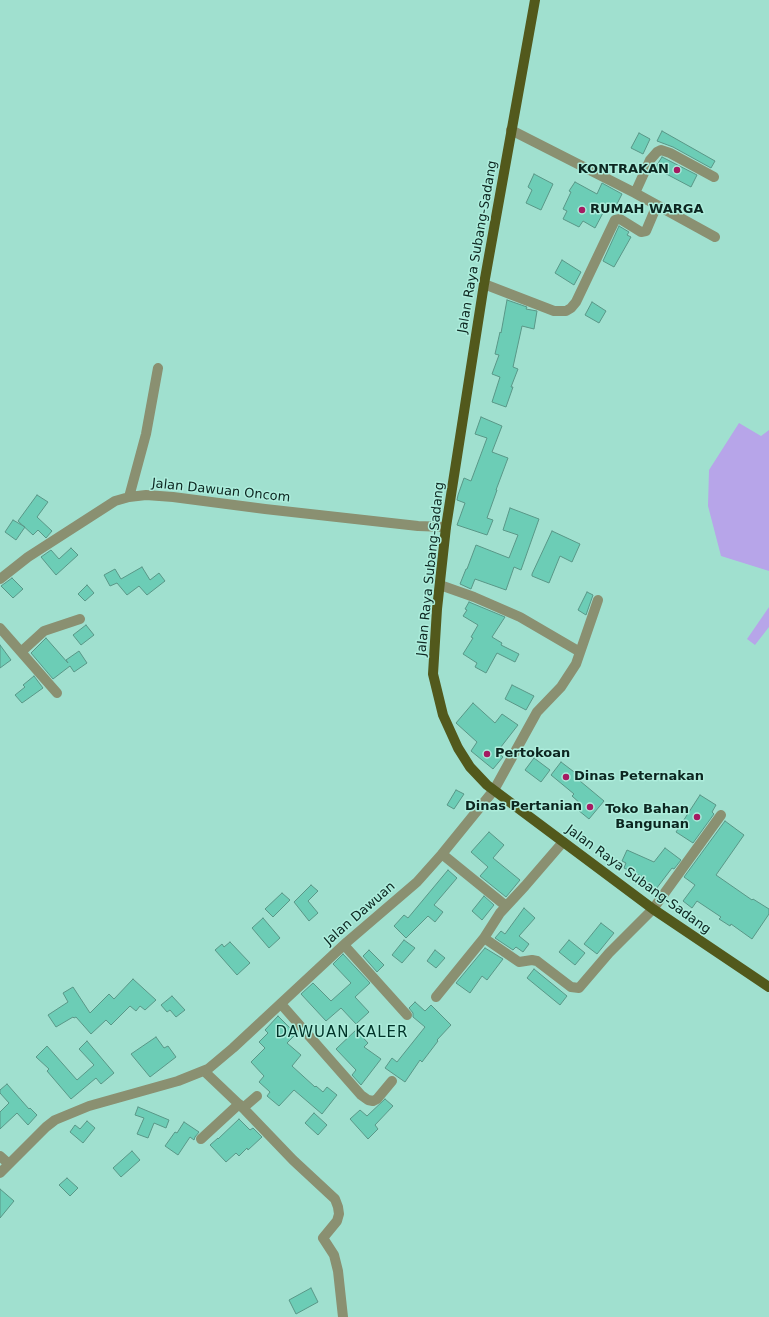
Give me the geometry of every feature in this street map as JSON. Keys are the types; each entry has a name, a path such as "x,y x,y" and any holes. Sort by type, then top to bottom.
{"main road":[{"name":"Jalan Raya Subang-Sadang","path":"535,0 484,284 446,527 437,609 433,674 443,715 458,748 478,777 614,881 769,987"}],"street":[{"path":"511,130 635,193 715,237"},
{"path":"635,193 650,160 657,152 661,150 670,153 714,177"},
{"path":"484,284 554,311 566,311 576,302 615,220 620,219 641,232 646,232 657,205"},
{"path":"129,497 146,434 158,368"},
{"name":"Jalan Dawuan Oncom","path":"0,579 28,557 115,501 129,497 146,495 418,526 446,527"},
{"path":"440,584 520,617 580,652"},
{"name":"Jalan Dawuan","path":"0,1173 46,1127 65,1115 89,1106 178,1081 206,1070 233,1048 344,944 417,882 442,854 494,790 537,712 561,687 576,664 598,600"},
{"path":"21,652 44,631 80,619"},
{"path":"0,628 57,693"},
{"path":"484,938 519,962 532,960 537,961 571,987 579,988 609,953 653,909 721,815"},
{"path":"436,997 484,938 500,913 526,886 563,842"},
{"path":"442,854 506,906"},
{"path":"344,944 408,1015"},
{"path":"281,1004 361,1095 368,1100 374,1101 377,1099 392,1081"},
{"path":"206,1070 294,1160 336,1200 339,1214 338,1221 323,1236 323,1239 327,1242 334,1255 338,1271 343,1317"},
{"path":"201,1139 241,1106 257,1096"},
{"path":"0,1156 9,1164"}],"shaded area":[{"path":"739,423 761,436 769,430 769,571 721,556 708,506 709,470"},
{"path":"769,607 769,627 755,645 747,639"}],"building":[{"path":"662,131 715,161 711,168 673,147 657,141"},
{"path":"639,133 650,139 643,154 631,148"},
{"name":"KONTRAKAN","path":"662,157 697,175 691,187 655,168"},
{"path":"534,174 553,184 541,210 526,203 532,190 528,187"},
{"path":"575,182 597,194 602,183 622,194 614,210 609,207 606,212 604,211 595,228 583,221 579,227 563,219 567,211 563,209 571,192 569,191"},
{"name":"RUMAH WARGA","path":"619,226 629,232 627,235 631,237 614,267 603,261"},
{"path":"562,260 581,272 574,285 555,273"},
{"path":"507,300 527,307 526,309 537,311 534,329 522,326 513,367 518,369 511,387 513,387 506,407 492,402 500,377 492,374 499,355 495,354 500,332 501,333"},
{"path":"592,302 606,311 599,323 585,315"},
{"path":"481,417 502,426 492,452 508,458 487,518 493,520 487,535 457,525 465,503 457,500 458,495 464,478 471,481 487,438 475,434"},
{"path":"37,495 48,502 37,517 52,531 46,538 38,530 33,535 18,521"},
{"path":"510,508 539,519 521,570 514,567 506,590 475,579 471,589 460,584 476,545 509,558 518,535 503,530"},
{"path":"13,520 25,527 16,540 5,532"},
{"path":"552,531 580,544 572,562 560,556 549,583 532,576 532,574"},
{"path":"71,548 78,555 56,575 41,557 51,550 59,559"},
{"path":"142,567 150,580 159,573 165,581 147,595 139,586 127,595 117,583 110,586 104,575 115,569 121,579"},
{"path":"12,578 23,589 13,598 1,586"},
{"path":"87,585 94,593 85,601 78,594"},
{"path":"587,592 593,595 586,615 578,610"},
{"path":"469,602 505,617 492,637 502,643 501,645 519,654 515,662 497,653 486,673 475,667 477,663 463,654 473,638 471,637 478,625 463,616 467,610 465,609"},
{"path":"86,625 94,635 81,645 73,635"},
{"path":"46,638 68,663 66,660 79,651 87,663 74,672 70,666 53,679 31,653"},
{"path":"0,645 11,660 0,668"},
{"path":"34,676 43,688 22,703 15,695 25,687 23,685"},
{"path":"512,685 534,696 526,710 505,699"},
{"path":"473,703 495,723 502,714 518,725 497,752 503,757 493,769 471,751 477,742 456,723"},
{"name":"Dinas Pertanian","path":"534,758 550,770 541,782 525,770"},
{"path":"561,762 582,778 580,781 604,801 589,819 578,810 582,805 572,796 574,794 551,775"},
{"path":"456,790 464,794 454,809 447,805"},
{"name":"Toko Bahan Bangunan","path":"700,795 716,805 712,812 714,814 693,843 676,832"},
{"path":"725,821 744,835 716,875 752,900 753,899 769,909 769,914 752,939 731,924 730,926 719,919 721,917 697,901 692,908 683,901 695,885 684,877"},
{"path":"489,832 504,845 493,858 520,880 506,897 480,876 488,867 471,852"},
{"path":"665,848 681,860 674,869 672,868 653,893 639,882 643,877 624,868 626,863 622,861 627,850 654,862"},
{"path":"448,870 457,878 434,905 443,912 435,922 428,916 406,938 394,926 404,915 408,918"},
{"path":"311,885 318,891 308,901 318,913 309,921 294,902"},
{"path":"282,893 290,900 273,917 265,909"},
{"path":"484,896 494,905 482,920 472,911"},
{"path":"524,908 535,918 519,936 529,944 523,952 516,947 513,950 495,938 501,931 505,934"},
{"path":"263,918 280,938 269,948 252,928"},
{"path":"601,923 614,933 597,954 584,944"},
{"path":"404,940 415,948 402,963 392,955"},
{"path":"569,940 585,953 575,965 559,952"},
{"path":"230,942 250,963 237,975 215,950 222,944 224,947"},
{"path":"485,948 503,959 487,980 482,976 470,993 456,983"},
{"path":"369,950 384,965 377,972 363,956"},
{"path":"435,950 445,958 436,968 427,961"},
{"path":"343,954 370,983 355,997 369,1012 356,1024 341,1008 326,1021 301,994 313,983 331,1001 351,983 333,964"},
{"path":"534,969 567,996 560,1005 527,978"},
{"path":"133,979 156,1000 145,1010 140,1006 136,1011 130,1006 111,1025 106,1020 91,1034 76,1017 73,1017 56,1027 48,1015 68,1002 63,993 73,987 90,1013 109,994 114,999"},
{"path":"172,996 185,1010 176,1017 170,1010 167,1012 161,1005"},
{"path":"415,1002 425,1011 431,1005 451,1025 437,1040 438,1041 422,1062 420,1060 405,1082 385,1068 392,1058 397,1062 425,1027 413,1017 413,1013 409,1008"},
{"path":"278,1016 296,1034 287,1043 301,1055 292,1066 315,1087 316,1086 323,1092 327,1087 337,1095 322,1114 294,1090 279,1106 267,1096 270,1092 259,1082 264,1076 251,1062 265,1048 259,1042 268,1033 265,1030"},
{"path":"356,1030 368,1043 364,1047 381,1059 361,1085 352,1075 356,1070 336,1049"},
{"path":"156,1037 164,1048 168,1046 176,1057 150,1077 131,1054"},
{"path":"87,1041 114,1073 101,1084 96,1078 71,1099 47,1071 49,1069 36,1057 47,1046 77,1080 94,1065 79,1049"},
{"path":"7,1084 29,1109 30,1108 37,1115 28,1125 17,1113 0,1129 0,1112 9,1103 0,1093 0,1090"},
{"path":"385,1099 393,1106 375,1125 378,1129 368,1139 350,1119 360,1110 367,1116"},
{"path":"138,1107 169,1120 166,1128 154,1123 148,1138 137,1134 144,1118 135,1115"},
{"path":"314,1113 327,1125 318,1135 305,1123"},
{"path":"239,1119 250,1130 253,1128 262,1137 248,1150 247,1148 239,1156 236,1153 226,1162 210,1145"},
{"path":"87,1121 95,1128 83,1143 70,1132 75,1125 80,1129"},
{"path":"184,1122 199,1132 194,1140 190,1137 178,1155 165,1146 175,1132 177,1133"},
{"path":"132,1151 140,1160 121,1177 113,1168"},
{"path":"67,1178 78,1188 70,1196 59,1185"},
{"path":"0,1189 14,1201 0,1218"},
{"path":"311,1288 318,1302 296,1314 289,1300"}],"place":[{"name":"KONTRAKAN","path":"677,170"},
{"name":"RUMAH WARGA","path":"582,210"},
{"name":"Pertokoan","path":"487,754"},
{"name":"Dinas Peternakan","path":"566,777"},
{"name":"Dinas Pertanian","path":"590,807"},
{"name":"Toko Bahan Bangunan","path":"697,817"}],"district":[{"name":"DAWUAN KALER","path":"342,1033"}]}
